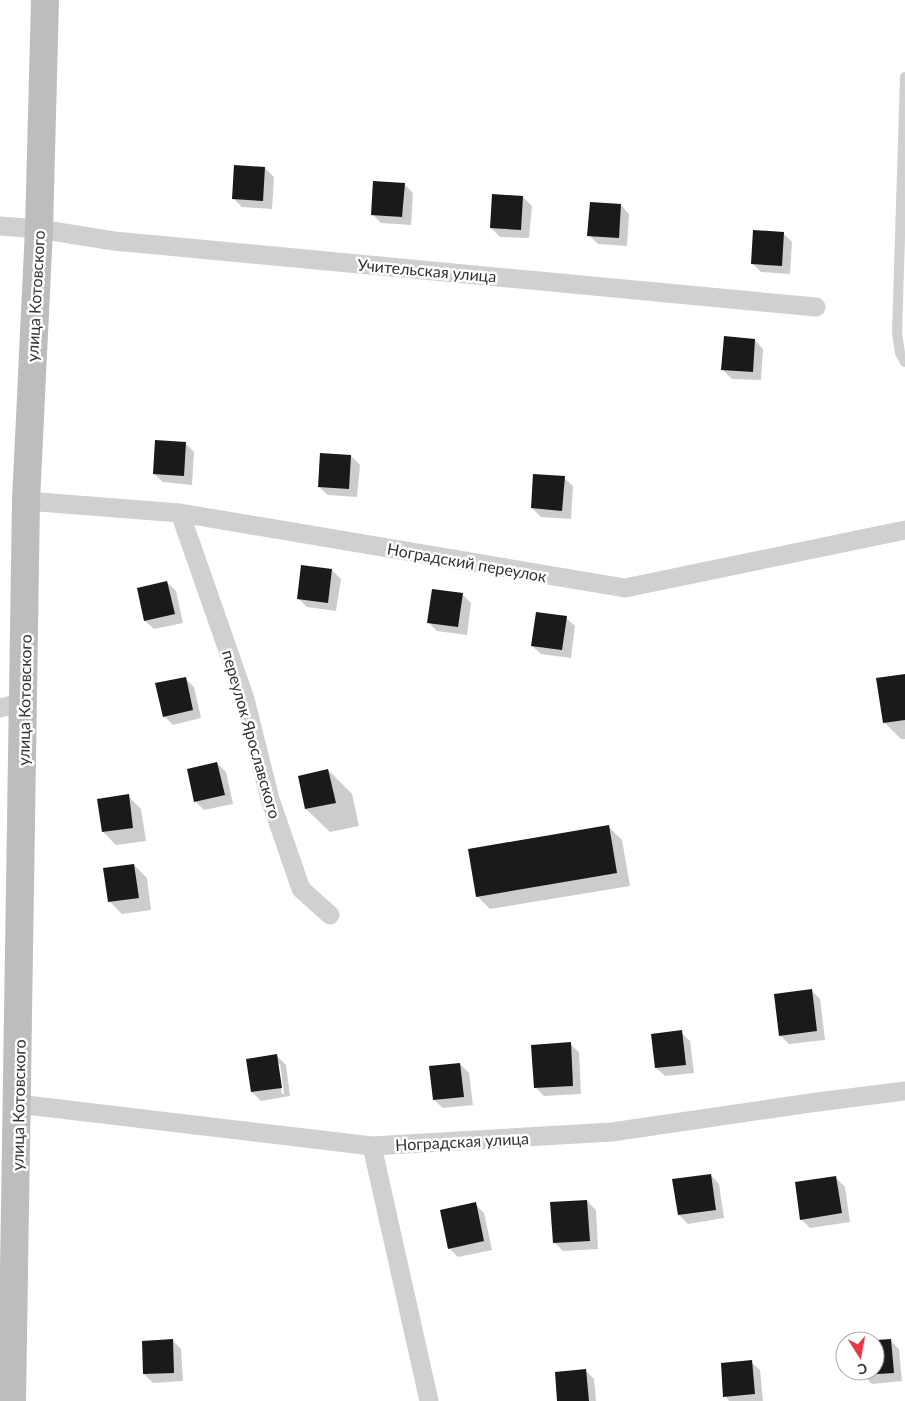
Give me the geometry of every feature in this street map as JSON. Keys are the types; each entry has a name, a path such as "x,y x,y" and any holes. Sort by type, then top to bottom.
{"main road":[{"name":"улица Котовского","path":"12,1401 18,1104 12,705 26,501 39,229 45,0"}],"street":[{"name":"Учительская улица","path":"0,226 39,229 114,241 816,307"},
{"name":"Ноградский переулок","path":"26,501 180,513 625,588 905,530"},
{"name":"переулок Ярославского","path":"180,513 245,699 270,799 301,889 330,915"},
{"name":"Ноградская улица","path":"18,1104 372,1146 612,1132 905,1091"},
{"path":"372,1146 429,1401"}],"lane":[{"path":"905,77 897,333 900,353 905,362"}],"building":[{"path":"234,165 265,167 263,201 232,199"},
{"path":"373,181 405,183 402,217 371,215"},
{"path":"492,194 523,196 521,230 490,228"},
{"path":"590,202 621,204 619,238 587,236"},
{"path":"753,230 784,232 782,266 751,264"},
{"path":"724,336 755,339 753,372 721,370"},
{"path":"155,440 186,442 184,476 153,474"},
{"path":"320,453 351,455 349,489 318,487"},
{"path":"533,474 565,476 562,511 531,508"},
{"path":"301,565 332,569 328,603 297,599"},
{"path":"167,581 175,614 144,621 137,588"},
{"path":"432,589 463,593 458,627 427,623"},
{"path":"536,612 567,616 562,650 531,646"},
{"path":"905,674 905,720 883,723 876,678"},
{"path":"186,677 193,710 163,717 155,683"},
{"path":"217,762 225,795 194,802 187,769"},
{"path":"328,769 336,803 305,809 298,776"},
{"path":"129,794 133,828 102,832 97,799"},
{"path":"609,825 617,873 476,897 468,849"},
{"path":"134,864 139,898 108,902 103,868"},
{"path":"812,989 817,1031 779,1036 774,994"},
{"path":"682,1030 686,1065 655,1068 651,1034"},
{"path":"571,1042 573,1086 534,1088 531,1045"},
{"path":"277,1054 282,1088 251,1092 246,1059"},
{"path":"460,1063 464,1097 433,1100 429,1066"},
{"path":"711,1174 716,1210 678,1215 672,1179"},
{"path":"836,1176 842,1213 800,1220 795,1182"},
{"path":"587,1200 590,1241 553,1243 550,1202"},
{"path":"476,1202 484,1241 448,1249 440,1210"},
{"path":"173,1339 174,1373 143,1374 142,1341"},
{"path":"885,1339 891,1339 894,1373 885,1374"},
{"path":"752,1360 755,1394 723,1397 721,1363"},
{"path":"586,1369 589,1401 557,1401 555,1372"}]}
